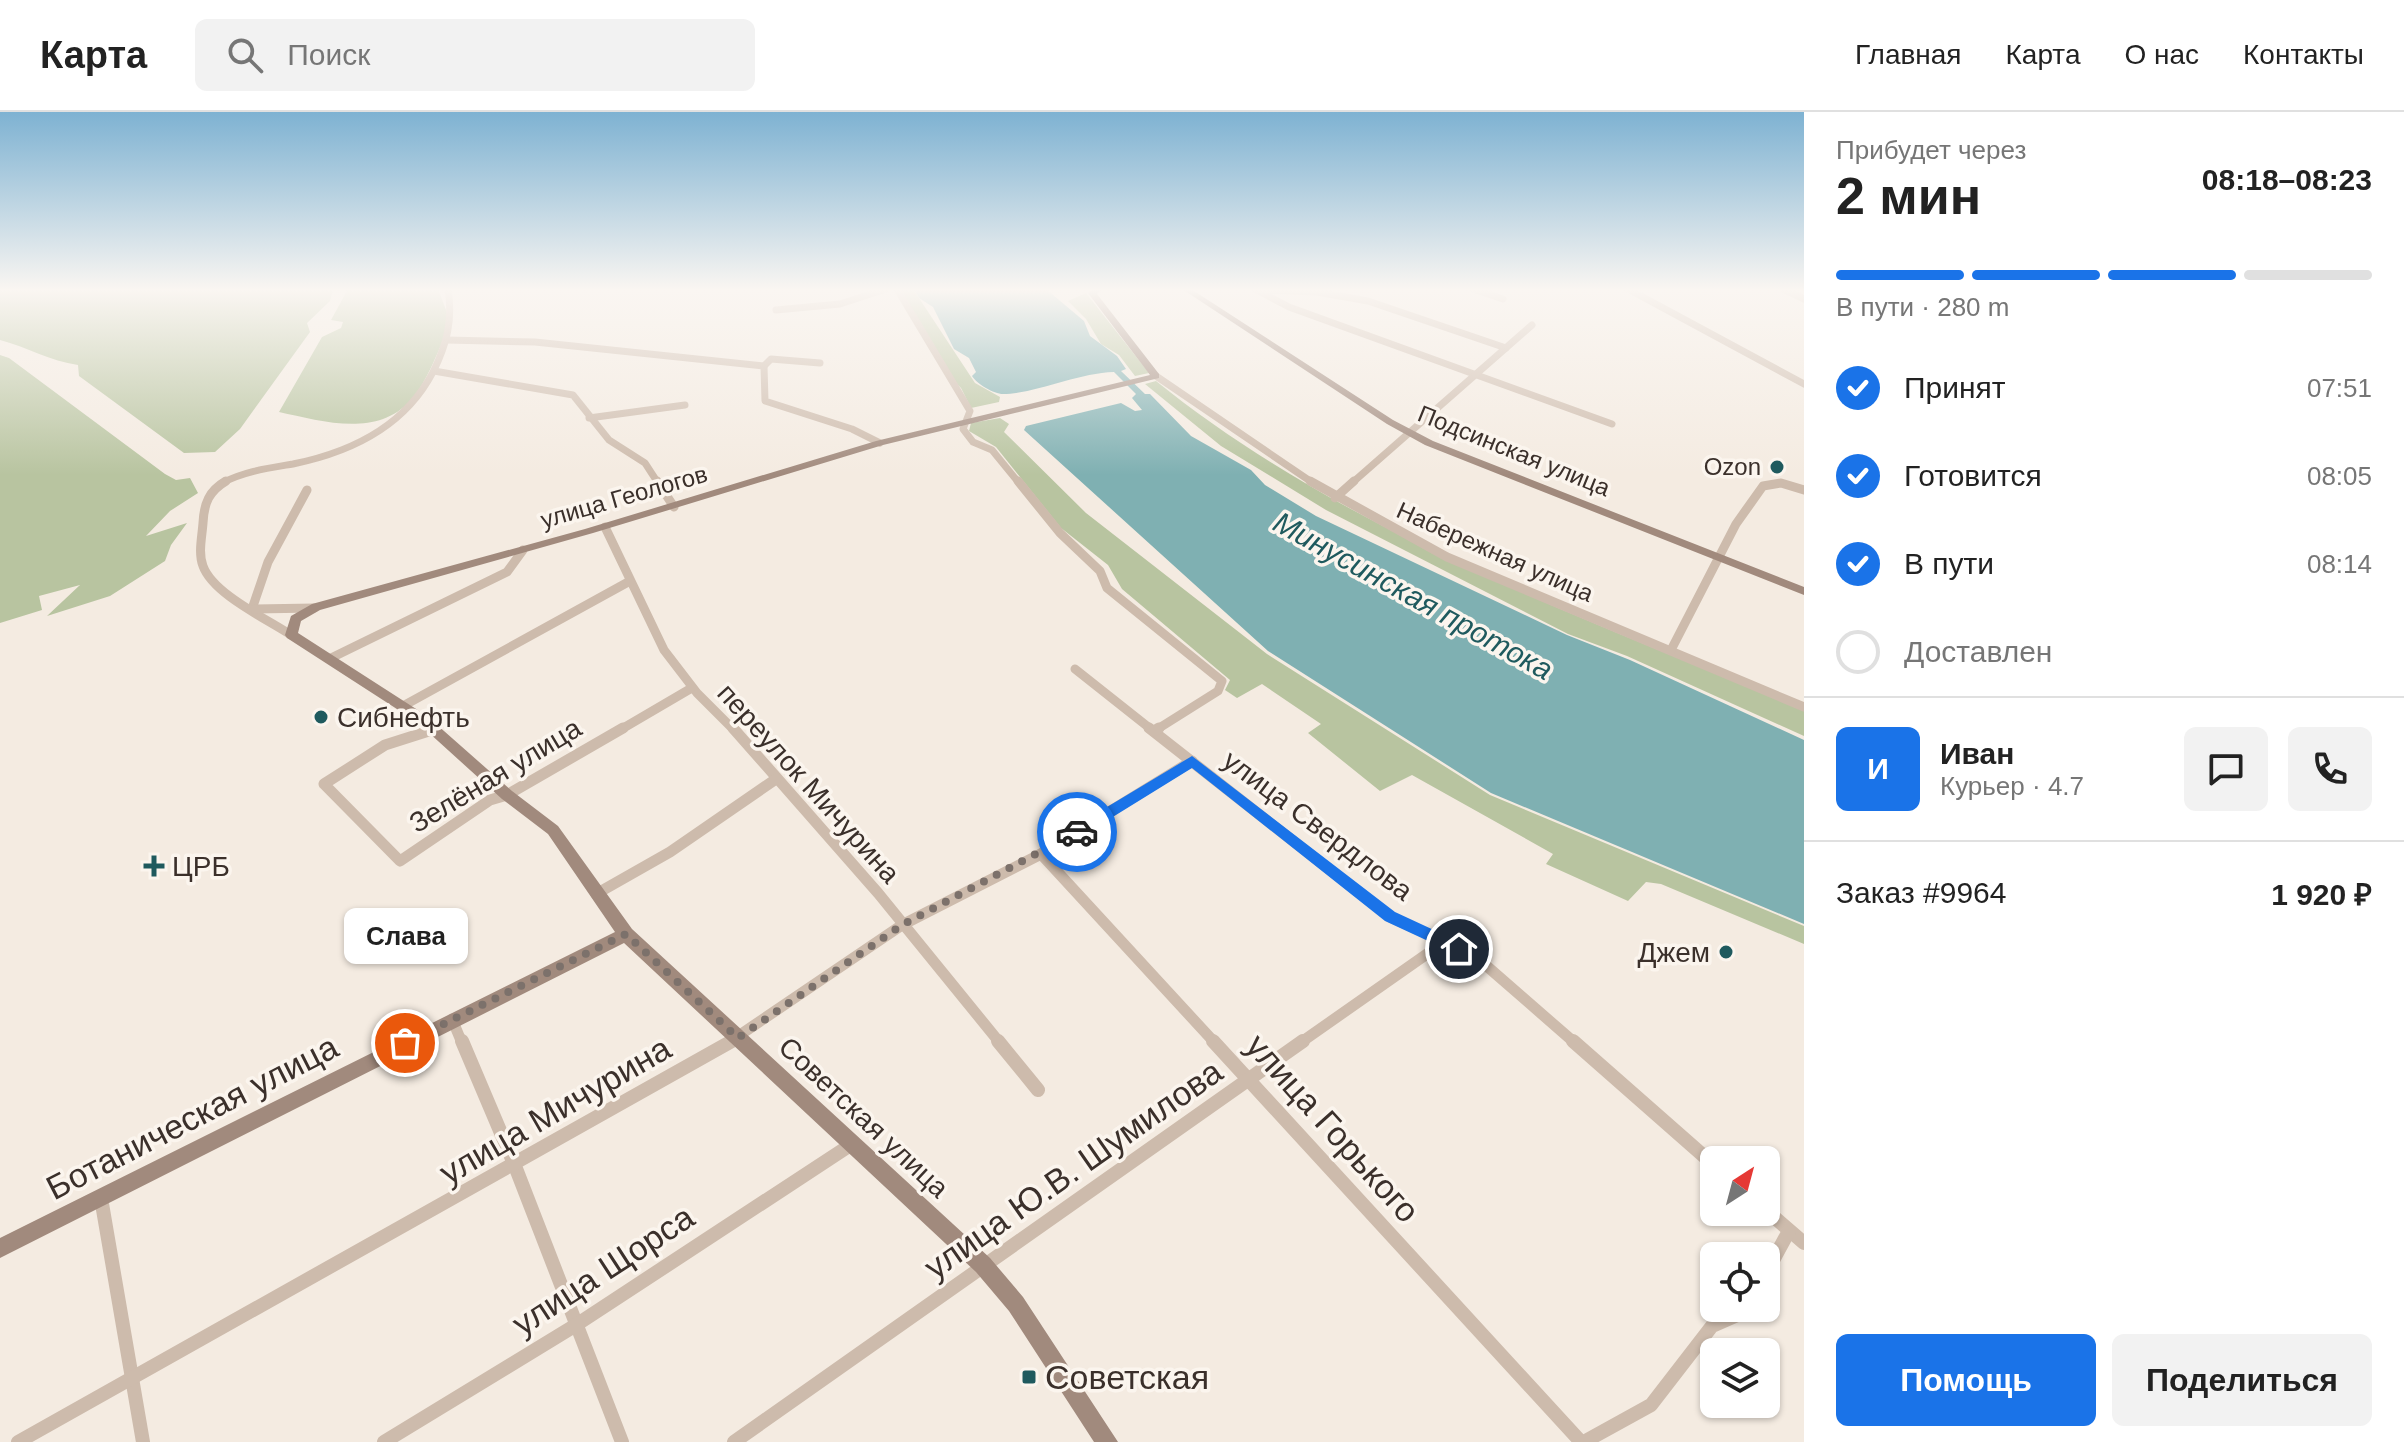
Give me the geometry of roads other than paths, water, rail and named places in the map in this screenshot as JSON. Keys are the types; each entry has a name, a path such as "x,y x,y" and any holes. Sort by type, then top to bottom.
{"street":[{"path":"442,351 434,371 573,395 609,440 645,463 674,507"},
{"path":"622,351 764,366"},
{"path":"934,351 970,411 963,429 973,442 992,450 1060,533 1100,571 1107,588 1222,681 1218,691 1154,731"},
{"name":"Набережная улица","path":"1133,351 1150,377 1335,498 1447,557 1804,707"},
{"name":"Подсинская улица","path":"1282,351 1411,434 1804,591"},
{"path":"1415,351 1612,424"},
{"path":"1335,498 1502,351"},
{"path":"1743,351 1804,384"},
{"path":"820,363 771,359 764,366 765,401 782,410 831,420 863,432 880,443"},
{"name":"Советская улица","path":"434,371 417,402 405,415 380,430 304,461 259,467 210,493 202,506 200,551 204,569 216,584 252,609 403,706 553,830 626,934 983,1265 1016,1304 1107,1442"},
{"name":"улица Геологов","path":"316,607 605,527 966,419 1150,377"},
{"path":"589,418 685,405"},
{"path":"1671,650 1736,524 1763,486 1781,483 1804,490"},
{"path":"307,490 268,562 252,609 316,607"},
{"name":"переулок Мичурина","path":"605,527 649,625 690,689 718,711 902,925 1038,1090"},
{"path":"329,659 507,572 523,550"},
{"path":"403,706 630,581"},
{"path":"291,635 295,619 316,607"},
{"name":"улица Свердлова","path":"1075,669 1390,917 1474,955 1700,1153"},
{"name":"Зелёная улица","path":"432,730 385,745 324,784 400,861 490,800 507,795 690,689"},
{"name":"улица Мичурина","path":"18,1442 515,1166 738,1038 902,925 1041,854 1192,761"},
{"path":"596,894 670,852 776,779"},
{"name":"улица Горького","path":"1041,854 1583,1442"},
{"name":"Ботаническая улица","path":"0,1248 626,934"},
{"name":"улица Ю.В. Шумилова","path":"734,1442 1444,942"},
{"path":"452,1019 515,1166 622,1442"},
{"name":"улица Щорса","path":"384,1442 576,1325 852,1144"},
{"path":"101,1198 143,1442"},
{"path":"1780,1223 1804,1243"},
{"path":"1780,1247 1789,1231"},
{"path":"1583,1442 1651,1405 1712,1326 1721,1322"}],"water":[{"name":"Минусинская протока","path":"957,351 1110,351 1126,369 1121,371 1145,394 1150,394 1191,436 1251,470 1265,485 1316,516 1567,635 1630,660 1804,740 1804,924 1491,793 1268,651 1024,430 1026,426 1121,403 1135,411 1142,410 1132,398 1136,394 1114,372 1003,394 991,390 972,376 976,372 969,358"}],"place":[{"name":"Ozon","path":"1777,467"},
{"name":"Сибнефть","path":"321,717"},
{"name":"ЦРБ","path":"154,866"},
{"name":"Джем","path":"1726,952"},
{"name":"Слава","path":"405,1043"},
{"name":"Советская","path":"1029,1377"}]}
